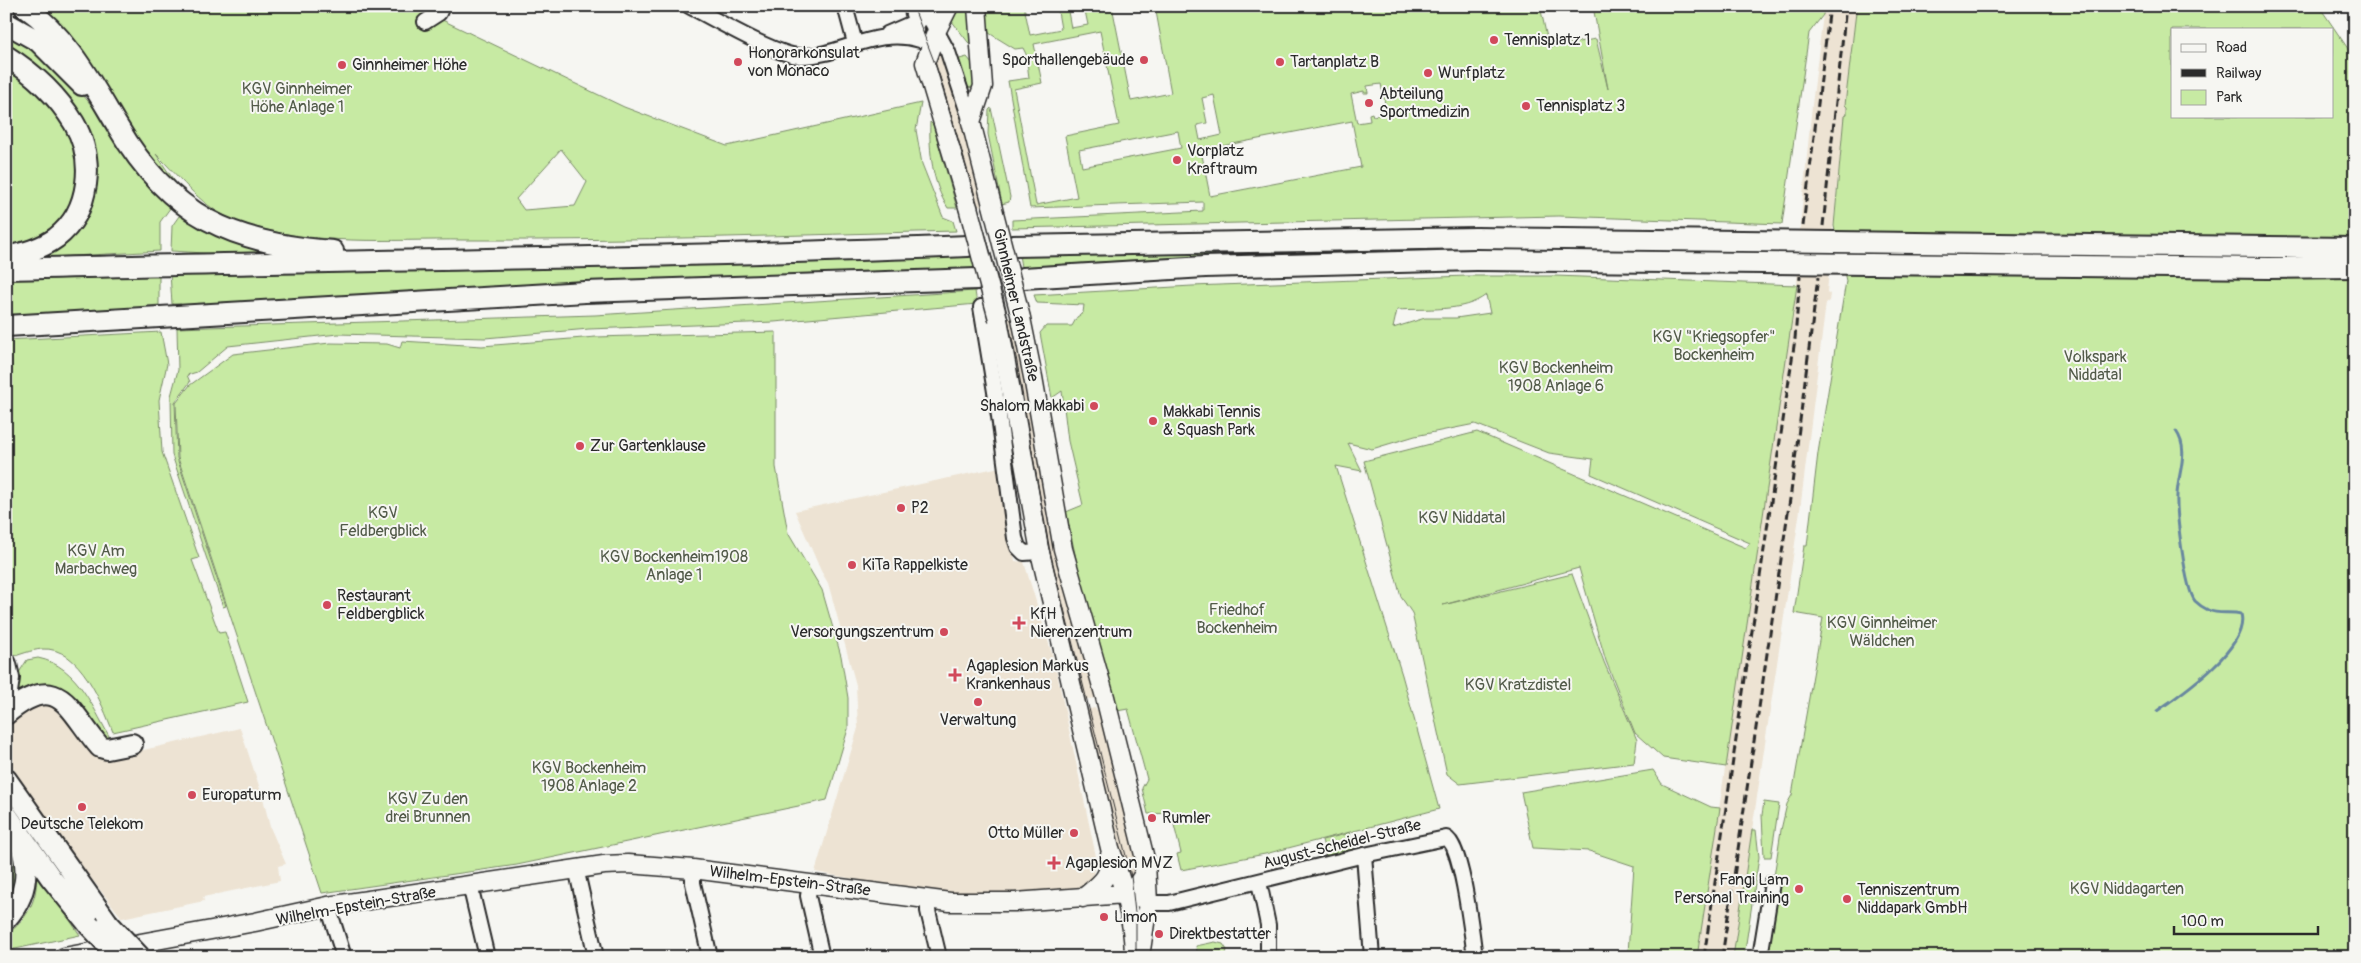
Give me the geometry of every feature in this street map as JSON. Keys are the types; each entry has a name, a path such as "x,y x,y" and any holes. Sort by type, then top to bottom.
{"highway":[{"path":"24,6 42,19 71,51 118,128 144,165 168,191 192,211 222,228 264,242 404,259"},
{"path":"6,23 38,41 60,60 118,128"},
{"path":"6,56 27,69 55,96 75,124 84,148 87,166 87,187 81,204 68,226 44,245 25,253 6,257"},
{"path":"1013,246 1476,238 2355,248"},
{"path":"6,269 404,259 762,254 968,246"},
{"path":"1022,278 1205,267 1476,260 2268,268 2355,267"},
{"path":"6,326 575,292 977,279"},
{"path":"6,330 29,325"},
{"path":"6,664 9,678 6,699"},
{"path":"6,714 25,699 34,695 54,696 72,708 100,747 107,749 132,744"},
{"path":"6,779 119,957"},
{"path":"10,820 51,878 99,924 140,957"},
{"path":"6,919 21,898 26,879 24,853 10,820"}],"main road":[{"path":"925,64 929,17 949,6"},
{"path":"971,122 983,86 975,11"},
{"name":"Ginnheimer Landstraße","path":"925,64 968,207 998,319 1040,552 1110,848 1125,894 1133,932 1134,957"},
{"name":"Ginnheimer Landstraße","path":"971,122 1021,318 1034,377 1064,549 1108,708 1146,863 1148,904 1140,957"},
{"path":"1079,713 1084,706 1093,703 1108,708"},
{"path":"1083,898 1108,875 1110,848"},
{"path":"1125,894 1143,877 1146,863"},
{"name":"Wilhelm-Epstein-Straße","path":"64,957 463,886 576,868 628,864 693,869 928,899 991,903 1125,894"}],"street":[{"path":"425,22 439,13 442,6"},
{"path":"689,6 791,55 816,54 879,38 900,36 920,40"},
{"path":"845,6 855,43"},
{"path":"911,6 925,64"},
{"path":"879,38 915,20 929,17"},
{"name":"Ginnheimer Landstraße","path":"929,17 954,67 971,122"},
{"path":"980,307 999,416 1015,538 1018,546 1024,553 1040,552"},
{"name":"August-Scheidel-Straße","path":"1125,894 1148,904 1178,901 1364,855 1446,838 1452,842 1460,864 1475,957"},
{"path":"1364,855 1372,957"},
{"path":"576,868 596,957"},
{"path":"693,869 693,883 710,957"},
{"path":"1259,882 1268,925 1268,957"},
{"path":"1760,957 1772,883"},
{"path":"810,884 808,896 822,957"},
{"path":"463,886 487,957"},
{"path":"928,899 928,912 939,957"},
{"path":"329,910 344,957"}],"shaded area":[{"path":"1824,6 1859,6 1856,12 1845,104 1847,114 1844,116 1827,292 1830,294 1829,301 1826,303 1800,510 1733,957 1697,957 1797,285 1800,226"},
{"path":"938,45 955,86 985,206 973,206 934,67"},
{"path":"1016,318 1097,698 1080,702 1053,591 1004,319"},
{"name":"Agaplesion Markus Krankenhaus","path":"1000,467 1015,561 1024,562 1055,664 1097,861 1091,885 1061,892 943,895 815,872 858,728 856,685 828,583 795,511"},
{"path":"39,698 72,714 104,759 240,728 263,798 270,827 286,864 278,866 280,881 203,897 204,901 122,918 37,809 8,759 6,729 12,717"},
{"path":"1094,708 1100,712 1141,869 1131,878 1126,877 1086,710"}],"green space":[{"name":"KGV Ginnheimer Höhe Anlage 1","path":"32,6 413,6 624,107 727,146 921,103 916,130 922,164 943,217 953,221 956,231 588,240 351,240 294,235 239,222 214,210 204,202 156,154 177,185 175,187","holes":["561,149 587,182 575,206 524,210 516,199"]},
{"path":"982,6 1024,6 1030,35 1061,29 1057,6 1067,6 1071,28 1088,25 1084,6 1112,6 1131,101 1171,93 1155,6 1540,6 1549,47 1596,39 1608,89 1593,6 1824,6 1823,15 1809,33 1782,224 1559,216 1012,228 1012,220 1203,211 1203,202 1030,208 1008,81 1029,78 1026,54 1023,48 1015,49 989,33","holes":["1100,31 1119,125 1065,136 1077,197 1036,205 1014,89 1042,83 1034,44","1381,84 1387,113 1373,116 1372,113 1369,114 1370,121 1357,123 1351,94 1364,91 1364,93 1368,93 1367,86","1214,95 1222,135 1200,140 1197,125 1207,123 1202,98","1352,121 1361,167 1210,196 1201,150","1178,131 1181,148 1082,167 1079,150"]},
{"name":"Volkspark Niddatal","path":"1859,6 2319,6 2334,28 2171,28 2171,118 2334,118 2334,28 2355,59 2355,957 1762,957 1781,830 1787,804 1792,795 1823,618 1794,613 1804,546 1807,546 1818,453 1846,281 1834,226 1844,116 1847,114 1847,107 1845,105 1856,12"},
{"path":"962,7 970,11 978,55 951,20 957,8"},
{"path":"6,28 64,72 173,204 160,222 160,251 38,258 45,252 94,162 10,48 6,46"},
{"path":"967,57 979,67 978,86 967,88 956,60"},
{"path":"6,62 59,113 78,153 77,198 58,225 43,236 6,249"},
{"path":"991,108 1010,197 1009,202 1002,204 988,134 989,110"},
{"path":"930,122 933,125 957,208 948,208 938,188 931,155"},
{"path":"179,216 233,242 288,254 288,258 171,251 172,226"},
{"path":"1214,252 1215,255 1021,267 1019,255"},
{"path":"971,255 975,269 182,307 181,304 172,304 170,273 666,265"},
{"path":"159,274 159,305 147,306 147,308 6,317 6,275"},
{"path":"1467,276 1555,276 1797,285 1726,767 1663,758 1635,733 1606,661 1579,568 1443,605 1572,574 1604,662 1637,740 1634,763 1460,784 1447,774 1412,613 1401,597 1364,461 1477,432 1746,548 1750,543 1591,474 1593,459 1549,453 1475,424 1415,436 1372,449 1348,443 1362,471 1336,466 1402,675 1439,809 1265,854 1181,870 1177,854 1181,853 1171,813 1148,814 1142,788 1147,779 1128,709 1117,711 1083,591 1066,512 1083,505 1068,441 1062,391 1052,398 1040,333 1046,326 1072,326 1077,317 1083,313 1084,305 1037,303 1034,295 1192,286","holes":["1486,295 1490,313 1456,318 1425,318 1393,328 1397,310 1455,307 1477,301"]},
{"path":"975,291 977,304 774,322 589,329 485,338 338,334 228,346 197,372 187,375 190,382 175,402 177,458 226,606 223,607 172,455 171,396 178,370 177,328 595,315"},
{"name":"KGV Am Marbachweg","path":"161,332 167,364 159,400 162,452 199,558 192,560 219,633 225,632 248,702 113,732 103,707 88,679 68,657 56,651 42,649 9,658 6,648 6,340"},
{"path":"776,332 776,467 788,533 822,590 841,656 848,698 848,729 827,800 517,865 322,893 178,458 176,403 190,385 233,354 330,343 387,344 400,348 402,341 482,346 596,337"},
{"path":"38,658 64,670 75,680 92,704 113,743 107,743 78,710 19,698 11,685 27,660"},
{"path":"1653,770 1662,784 1711,807 1720,808 1697,957 1558,957 1628,953 1634,866 1589,851 1533,848 1521,792"},
{"path":"1764,802 1779,804 1771,857 1764,857 1762,815"},
{"path":"1752,830 1756,830 1759,857 1744,957 1733,957"},
{"path":"1350,833 1354,852 1327,859 1322,840"},
{"path":"6,838 16,862 17,878 12,894 6,902"},
{"path":"36,871 80,935 6,951 6,935 26,915 34,899"},
{"path":"1215,942 1223,944 1227,950 1225,957 1198,957 1196,946"}],"waterway":[{"path":"2157,711 2211,669 2225,655 2235,641 2241,627 2241,614 2208,610 2195,601 2191,594 2182,550 2178,517 2177,495 2183,454 2176,431"}],"tunnel":[{"path":"968,246 1013,246"}],"tram line":[{"path":"913,6 940,77 1003,295 1017,362 1048,545 1131,876 1136,922 1136,957"}],"railway":[{"path":"1803,226 1830,6"},
{"path":"1823,226 1846,6"},
{"path":"1704,957 1795,339 1800,276"},
{"path":"1722,957 1791,492 1818,277"}],"place":[{"name":"Tennisplatz 1","path":"1494,40"},
{"name":"Sporthallengebäude","path":"1144,60"},
{"name":"Honorarkonsulat von Monaco","path":"738,62"},
{"name":"Tartanplatz B","path":"1280,62"},
{"name":"Ginnheimer Höhe","path":"342,65"},
{"name":"Wurfplatz","path":"1428,73"},
{"name":"Abteilung Sportmedizin","path":"1369,103"},
{"name":"Tennisplatz 3","path":"1526,106"},
{"name":"Vorplatz Kraftraum","path":"1177,160"},
{"name":"Shalom Makkabi","path":"1094,406"},
{"name":"Makkabi Tennis & Squash Park","path":"1153,421"},
{"name":"Zur Gartenklause","path":"580,446"},
{"name":"P2","path":"901,508"},
{"name":"KiTa Rappelkiste","path":"852,565"},
{"name":"Restaurant Feldbergblick","path":"327,605"},
{"name":"KfH Nierenzentrum","path":"1019,623"},
{"name":"Versorgungszentrum","path":"944,632"},
{"name":"Agaplesion Markus Krankenhaus","path":"955,675"},
{"name":"Verwaltung","path":"978,702"},
{"name":"Europaturm","path":"192,795"},
{"name":"Deutsche Telekom","path":"82,807"},
{"name":"Rumler","path":"1152,818"},
{"name":"Otto Müller","path":"1074,833"},
{"name":"Agaplesion MVZ","path":"1054,863"},
{"name":"Fangi Lam Personal Training","path":"1799,889"},
{"name":"Tenniszentrum Niddapark GmbH","path":"1847,899"},
{"name":"Limon","path":"1104,917"},
{"name":"Direktbestatter","path":"1159,934"}],"park label":[{"name":"KGV \"Kriegsopfer\" Bockenheim","path":"1714,346"},
{"name":"KGV Bockenheim 1908 Anlage 6","path":"1556,377"},
{"name":"KGV Niddatal","path":"1462,518"},
{"name":"KGV Feldbergblick","path":"383,522"},
{"name":"KGV Bockenheim1908 Anlage 1","path":"674,566"},
{"name":"Friedhof Bockenheim","path":"1237,619"},
{"name":"KGV Ginnheimer Wäldchen","path":"1882,632"},
{"name":"KGV Kratzdistel","path":"1518,685"},
{"name":"KGV Bockenheim 1908 Anlage 2","path":"589,777"},
{"name":"KGV Zu den drei Brunnen","path":"428,808"},
{"name":"KGV Niddagarten","path":"2127,889"}]}
